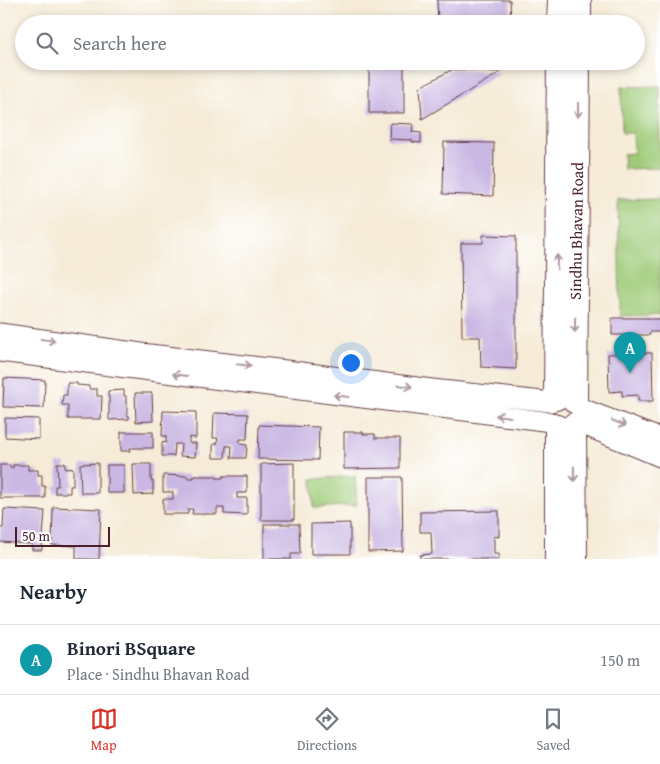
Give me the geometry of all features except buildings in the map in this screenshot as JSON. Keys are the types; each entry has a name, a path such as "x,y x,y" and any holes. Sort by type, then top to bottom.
{"main road":[{"path":"559,15 560,0"},
{"path":"579,0 579,15"},
{"name":"Sindhu Bhavan Road","path":"559,70 565,413 575,559"},
{"name":"Sindhu Bhavan Road","path":"557,559 565,413 578,70"}],"street":[{"path":"0,333 141,353 432,389 565,413 660,438"},
{"path":"0,352 565,413 660,457"}],"green space":[{"path":"660,86 660,168 624,169 623,154 634,153 633,133 622,133 621,87"},
{"path":"660,199 660,315 620,316 618,200"},
{"path":"355,476 357,505 314,508 312,479"}],"place":[{"name":"Binori BSquare","path":"630,373"}]}
